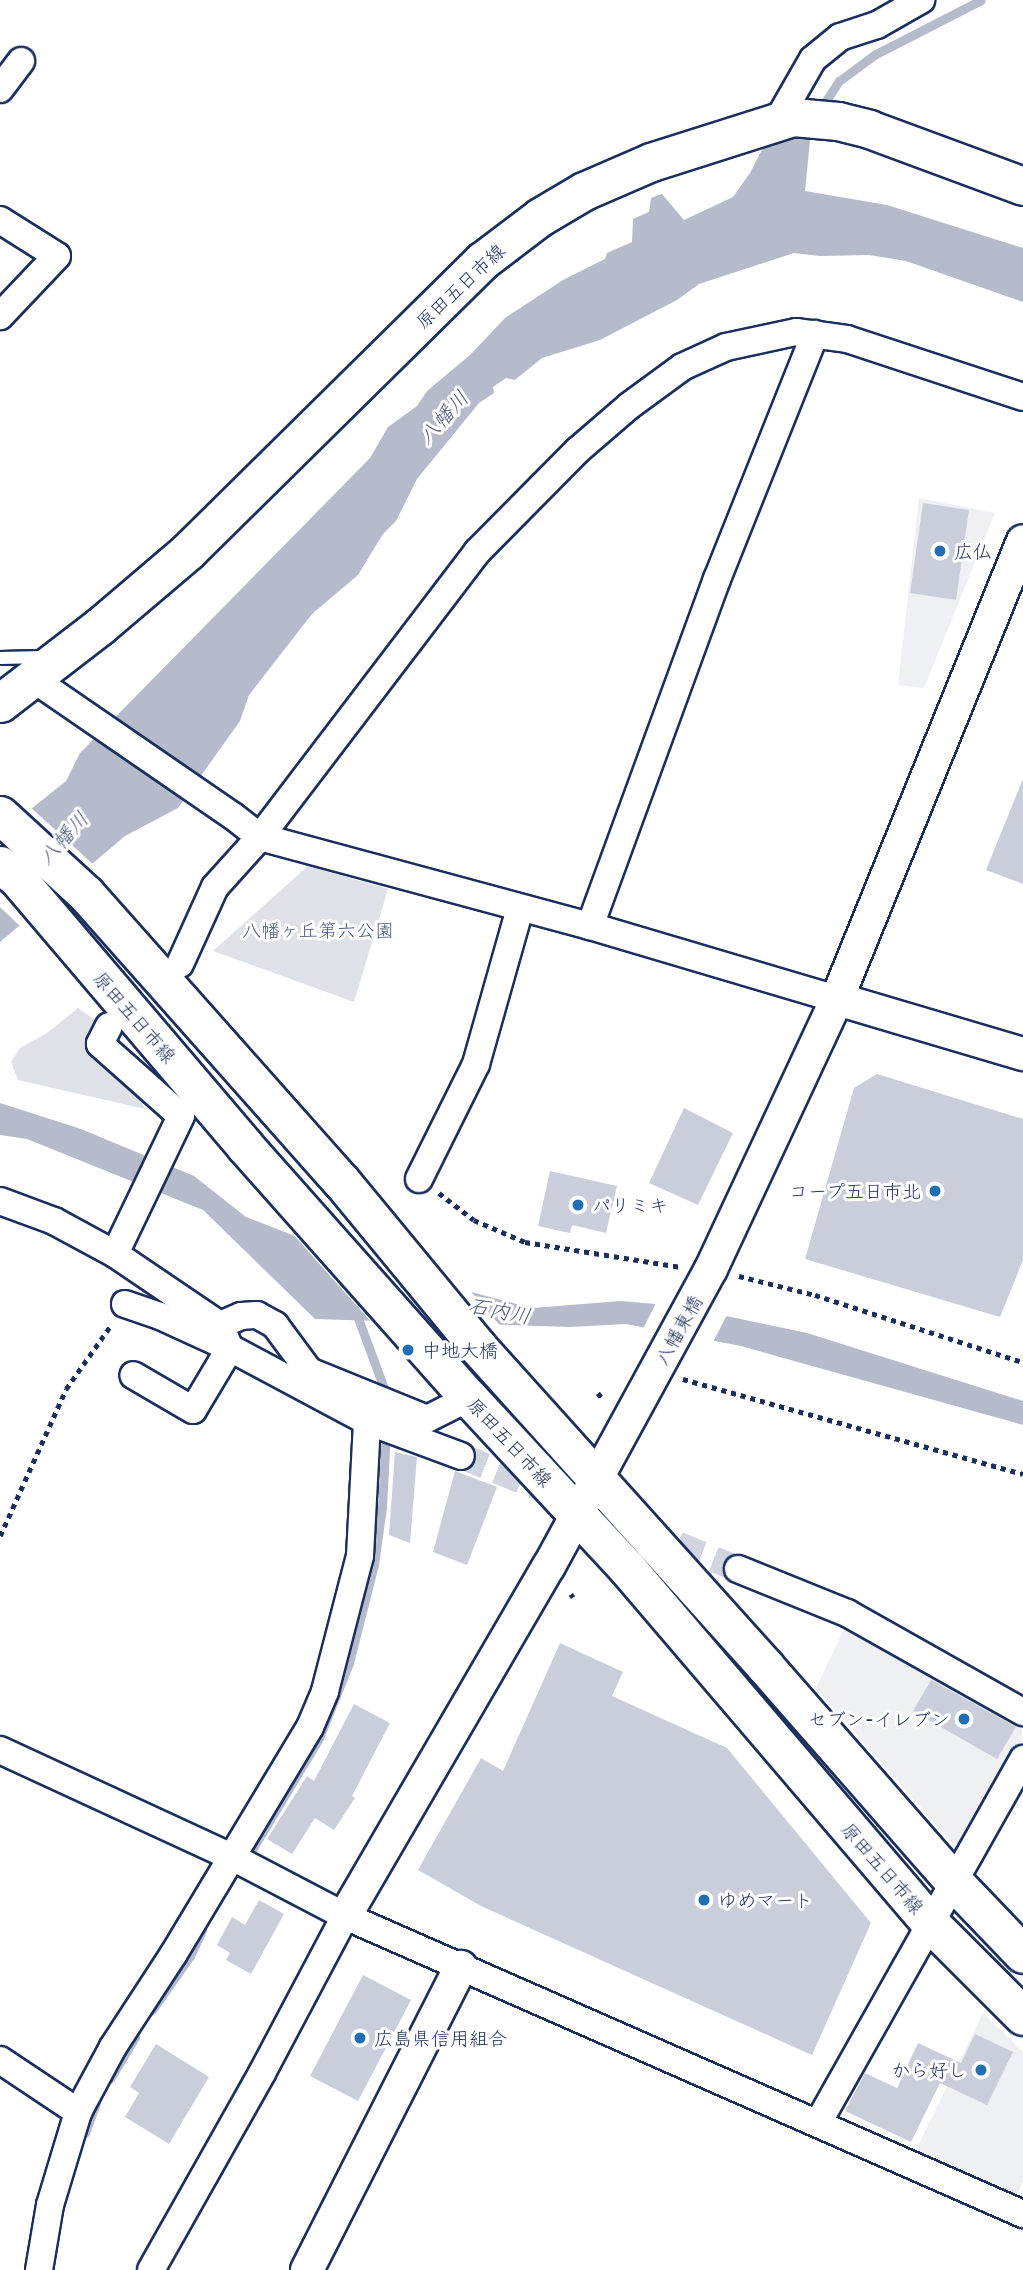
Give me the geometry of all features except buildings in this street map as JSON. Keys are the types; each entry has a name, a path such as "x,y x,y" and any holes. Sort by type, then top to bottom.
{"main road":[{"name":"原田五日市線","path":"0,703 47,676 198,541 482,261 540,217 584,191 651,162 786,118 838,121 869,129 1023,186"},
{"name":"原田五日市線","path":"0,815 86,894 342,1182 477,1346 953,1881 1023,1954"},
{"name":"原田五日市線","path":"0,865 17,878 245,1146 469,1398 653,1598 929,1922 1023,2016"}],"street":[{"path":"786,118 813,59 840,37 877,25 890,7 921,0"},
{"path":"0,89 21,61"},
{"path":"0,220 57,256 0,316"},
{"path":"180,964 215,887 260,837 477,552 578,450 629,406 682,367 726,347 765,336 796,332 890,351 1023,397"},
{"path":"590,926 712,591 815,334"},
{"name":"八幡東橋","path":"345,1916 597,1479 668,1376 708,1276 837,999 1023,541"},
{"path":"47,676 260,837 590,926 1023,1054"},
{"path":"419,1179 476,1064 520,908"},
{"path":"109,1026 100,1044 181,1116 121,1243"},
{"path":"0,1201 121,1243 225,1337"},
{"path":"125,1304 225,1337 385,1421 461,1456"},
{"path":"39,2270 50,2205 78,2112 113,2047 239,1861 310,1727 325,1691 360,1556 385,1421 368,1394 309,1371 275,1325 257,1315 241,1316 225,1337 194,1410 133,1376"},
{"path":"385,1421 427,1419 469,1398"},
{"path":"738,1569 847,1613 1023,1712"},
{"path":"0,1750 239,1861 345,1916 1023,2214"},
{"path":"818,2123 1023,1759"},
{"path":"151,2270 262,2073 345,1916"},
{"path":"307,2270 461,1967"},
{"path":"0,2060 78,2112"}],"lane":[{"path":"0,657 47,676"}],"path":[{"path":"419,1179 474,1220 525,1241 815,1295 1023,1362"},
{"path":"0,1535 66,1389 125,1304"},
{"path":"668,1376 1023,1474"}],"shaded area":[{"path":"919,498 995,513 924,688 898,685"},
{"path":"846,1625 1021,1726 1023,1739 962,1844 952,1843 816,1688"},
{"path":"983,2013 1023,2052 1023,2182 1016,2196 915,2152"}],"green space":[{"name":"八幡ヶ丘第六公園","path":"308,866 388,889 354,1002 213,951"},
{"path":"78,1008 98,1022 86,1051 135,1090 145,1109 18,1080 11,1062 20,1048 47,1033"}],"water":[{"name":"八幡川","path":"811,130 805,191 887,205 1023,248 1023,302 906,261 869,255 820,256 794,253 699,284 677,300 600,340 542,358 515,380 506,378 493,387 494,393 479,403 417,479 396,521 383,534 358,575 312,614 249,695 240,721 178,808 125,836 0,942 0,834 66,781 80,753 370,458 388,427 417,406 427,391 470,355 505,318 563,280 605,259 607,253 632,242 633,219 649,212 651,198 662,194 684,220 733,197 750,173 768,138"},
{"name":"石内川","path":"0,1103 81,1129 194,1176 246,1217 369,1265 532,1308 621,1301 679,1306 807,1333 1023,1401 1023,1425 741,1346 626,1324 570,1327 315,1319 203,1210 27,1139 0,1135"}],"pier":[{"path":"29,806 95,866 22,928 0,907 0,829"},
{"path":"290,1231 370,1262 467,1287 503,1329 373,1324"},
{"path":"657,1301 728,1313 712,1344 642,1331"}],"waterway":[{"path":"820,110 839,81 874,55 981,0"},
{"path":"355,1310 385,1391 385,1399"},
{"path":"250,1853 319,1738 349,1663 374,1564 382,1507 386,1430"},
{"path":"152,2010 190,1956 202,1930"},
{"path":"110,2079 135,2037"},
{"path":"85,2133 96,2103"}],"tunnel":[{"path":"461,1456 738,1569"}],"place":[{"name":"広仏","path":"940,551"},
{"name":"コープ五日市北","path":"935,1191"},
{"name":"パリミキ","path":"578,1205"},
{"name":"中地大橋","path":"408,1350"},
{"name":"セブン-イレブン","path":"964,1719"},
{"name":"ゆめマート","path":"704,1900"},
{"name":"広島県信用組合","path":"360,2038"},
{"name":"から好し","path":"981,2070"}]}
